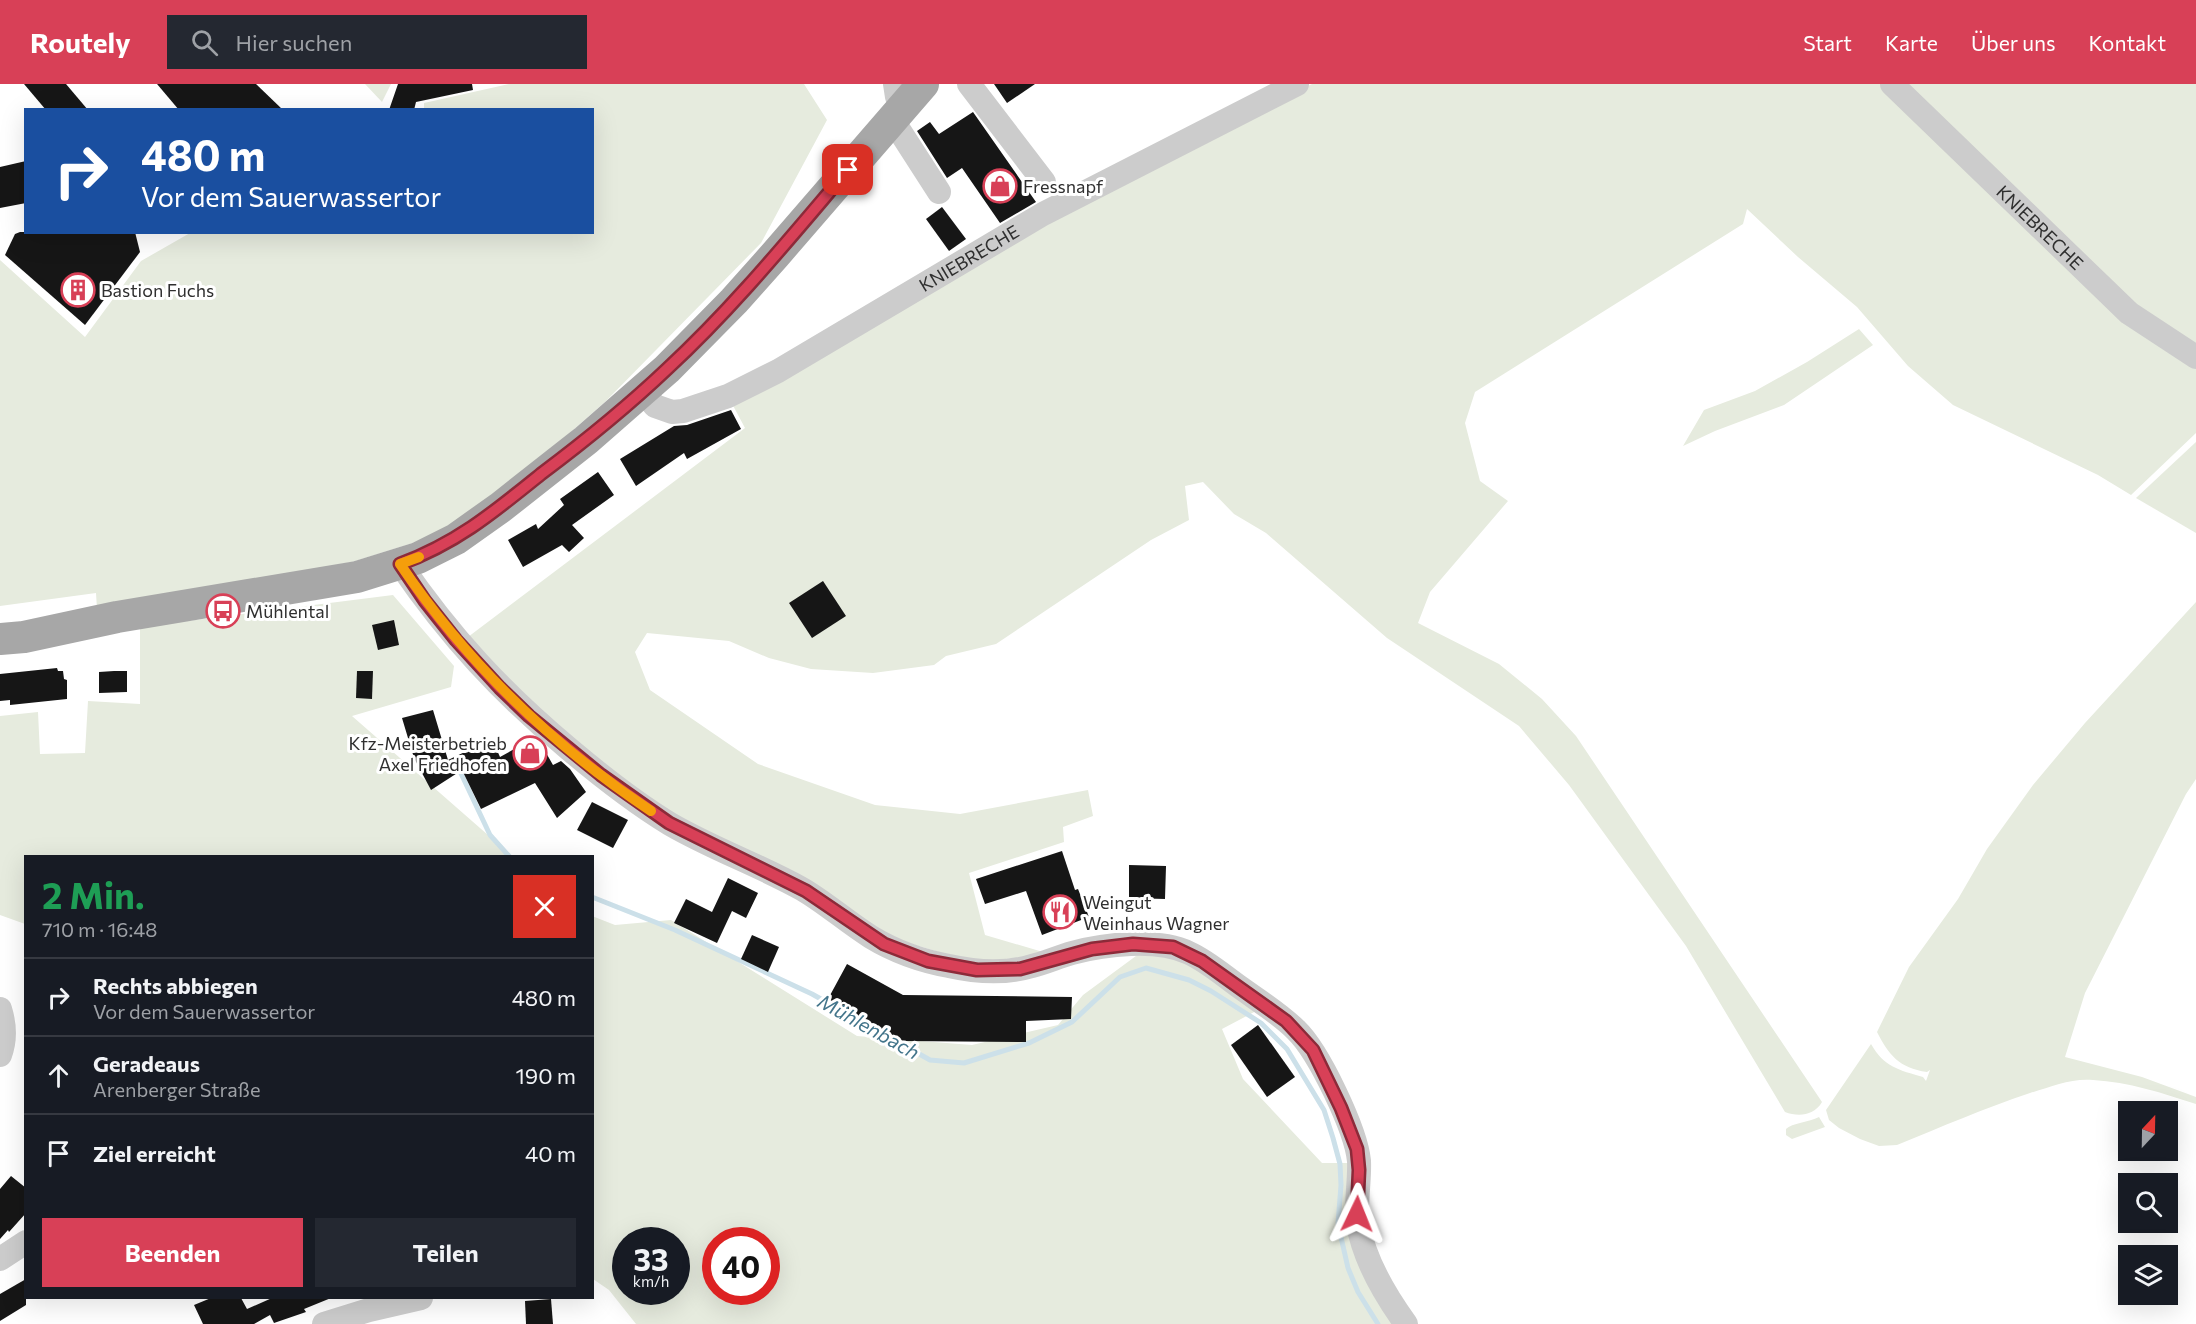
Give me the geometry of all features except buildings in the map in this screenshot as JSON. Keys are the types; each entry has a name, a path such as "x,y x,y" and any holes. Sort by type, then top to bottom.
{"main road":[{"path":"0,639 24,637 117,617 321,584 379,571 440,548 478,523 586,440 691,345 775,255 904,98"}],"street":[{"path":"969,84 1044,182"},
{"name":"KNIEBRECHE","path":"642,391 655,406 672,412 683,411 728,396 778,371 1042,214 1297,84"},
{"name":"KNIEBRECHE","path":"1892,84 2129,313 2196,357"},
{"path":"904,98 939,192"},
{"path":"400,564 425,601 456,640 500,688 529,716 592,768 669,823 806,891 884,944 945,966 992,971 1020,969 1073,953 1112,946 1133,944 1173,947 1202,961 1286,1021 1313,1050 1325,1072 1353,1138 1359,1159 1357,1214 1360,1233 1376,1274 1406,1324"},
{"path":"0,1009 5,1033 0,1055"},
{"path":"0,1259 24,1243"},
{"path":"324,1324 417,1299"}],"shaded area":[{"path":"365,84 391,84 382,102"},
{"path":"509,84 804,84 827,120 761,243 606,401 480,512 416,542 352,562 97,609 96,593 0,606 0,260 85,337 141,261 188,234 594,234 594,108 424,108 424,103"},
{"path":"1312,84 2196,84 2196,433 2131,495 2098,475 1953,405 1908,366 1857,307 1798,257 1747,209 1743,224 1475,392 1465,423 1480,481 1508,501 1430,592 1418,623 1499,664 1542,699 1576,736 1822,1102 1810,1113 1795,1115 1785,1112 1686,946 1569,785 1519,726 1387,638 1266,533 1234,514 1203,482 1185,486 1189,520 1151,540 996,644 946,656 934,665 873,673 811,669 769,658 729,641 647,633 635,652 650,690 758,764 875,805 960,814 1088,790 1093,816 1063,827 1064,842 969,873 985,935 1043,952 1027,957 985,961 959,958 902,941 654,804 541,715 468,637 745,428 729,398 1144,166"},
{"path":"1859,329 1873,345 1784,405 1715,431 1683,446 1704,410 1755,391"},
{"path":"2196,442 2196,533 2136,498"},
{"path":"393,595 454,666 451,687 352,716 511,855 24,855 24,924 0,915 0,716 38,712 40,754 85,753 88,701 140,704 140,627"},
{"path":"2196,602 2196,779 2186,794 2085,993 2065,1057 2142,1077 2196,1097 2196,1104 2132,1086 2106,1081 2077,1080 2013,1099 1897,1145 1879,1146 1839,1128 1829,1120 1826,1110 1871,1044 1887,1063 1899,1070 1923,1077 1926,1081 1930,1070 1927,1072 1917,1070 1902,1064 1891,1054 1877,1032 1909,967 1958,899 1987,849 2033,785 2085,723"},
{"path":"594,917 615,925 671,920 857,1036 972,1045 1058,1025 1083,995 1140,953 1176,956 1258,1010 1222,1029 1243,1079 1322,1163 1354,1163 1396,1324 636,1324 621,1305 690,1305 690,1227 612,1227 612,1294 594,1280"},
{"path":"1819,1117 1825,1127 1792,1139 1786,1135 1786,1129 1789,1127"}],"waterway":[{"name":"Mühlenbach","path":"457,765 490,835 508,855"},
{"name":"Mühlenbach","path":"594,898 675,930 812,994 930,1060 964,1063 1029,1043 1072,1022 1120,977 1146,968 1189,980 1211,991 1261,1023 1287,1049 1324,1110 1340,1164 1338,1224 1348,1268 1358,1292 1378,1324"}],"slow traffic":[{"path":"419,557 400,564 425,601 471,657 529,716 620,790 651,811"}],"place":[{"name":"Fressnapf","path":"1000,186"},
{"name":"Bastion Fuchs","path":"78,290"},
{"name":"Mühlental","path":"223,611"},
{"name":"Kfz-Meisterbetrieb Axel Friedhofen","path":"530,753"},
{"name":"Weingut Weinhaus Wagner","path":"1060,912"}],"route":[{"path":"848,170 734,302 667,369 618,413 456,539 418,558 400,564 425,601 456,640 500,688 529,716 601,775 669,823 806,891 872,937 898,951 945,966 1006,971 1034,966 1073,953 1133,944 1173,947 1194,955 1286,1021 1297,1030 1313,1050 1341,1108 1357,1149 1359,1170 1357,1214"}]}
